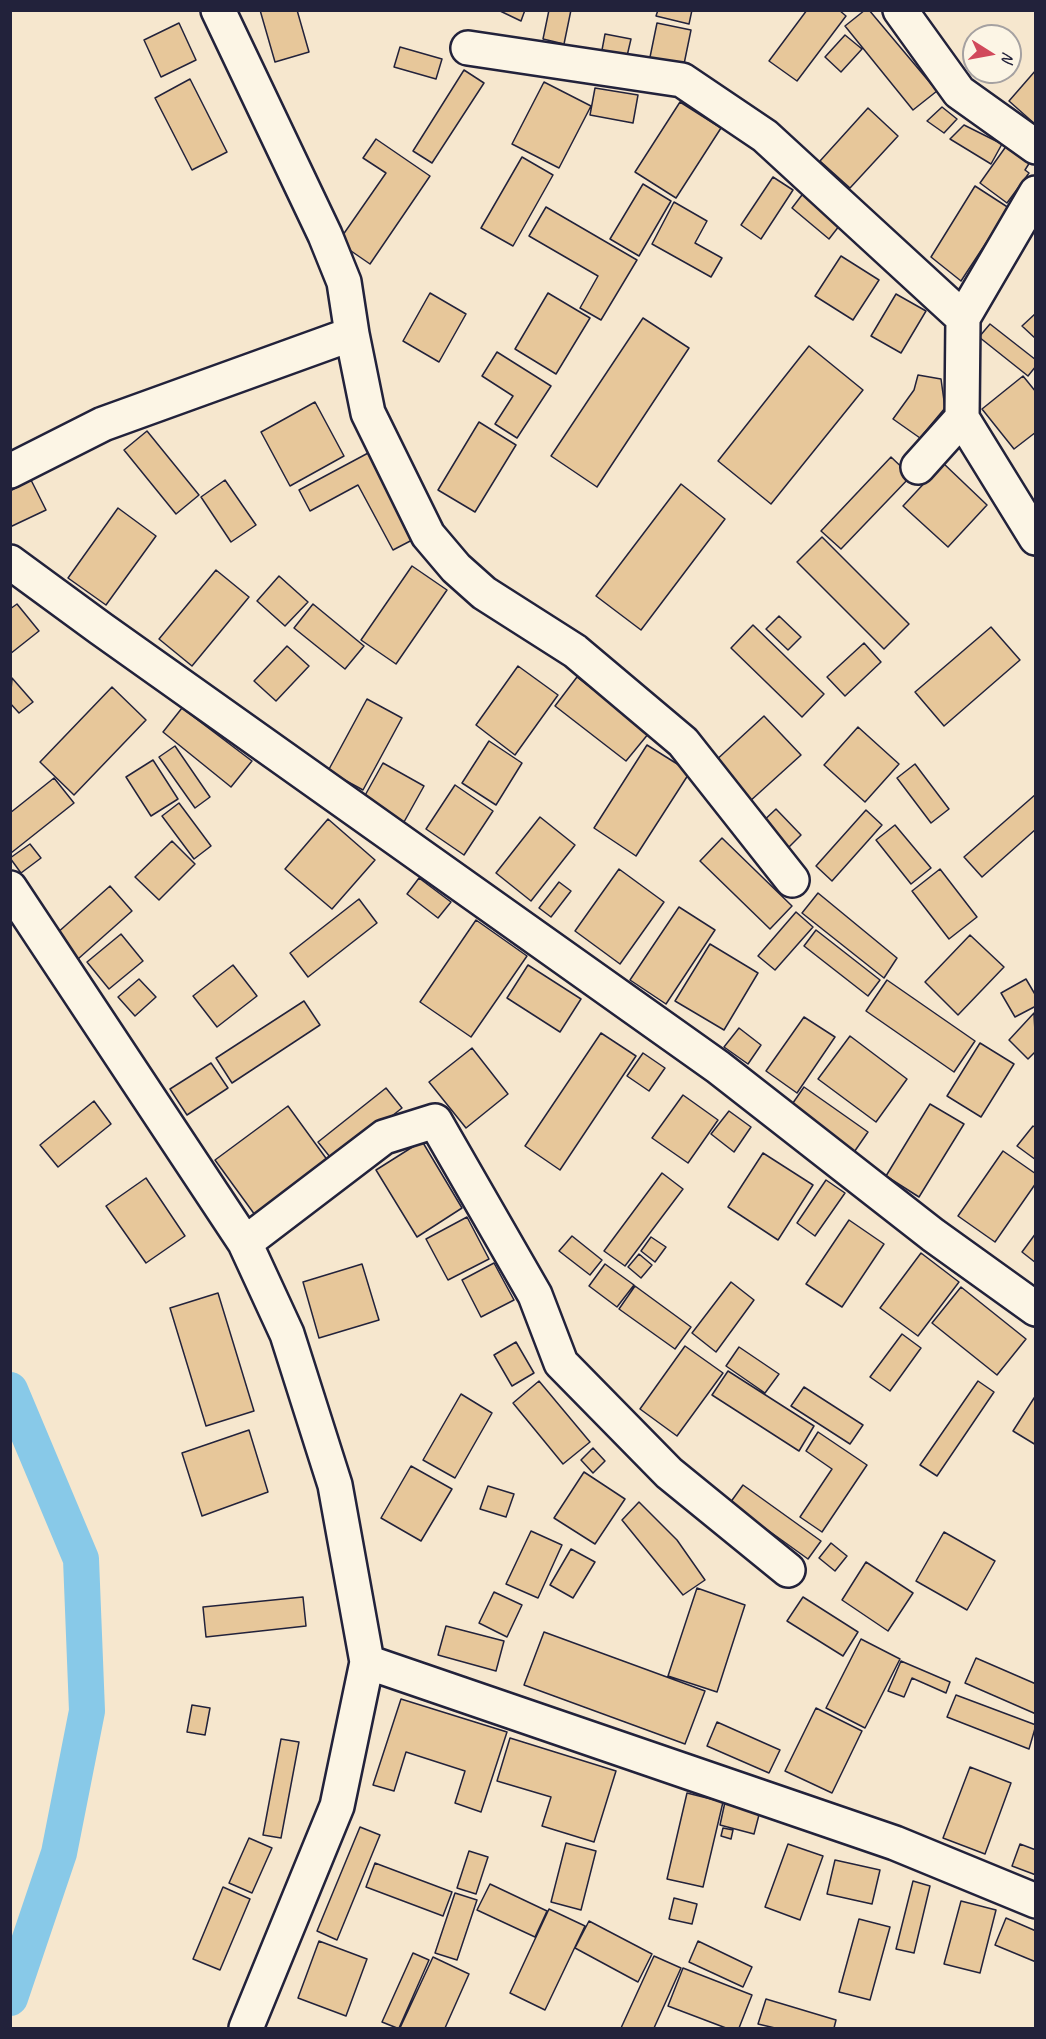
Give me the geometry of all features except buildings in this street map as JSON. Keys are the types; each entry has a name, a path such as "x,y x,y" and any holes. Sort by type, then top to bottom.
{"street":[{"path":"218,10 320,224 344,282 368,413 428,535 456,568 484,593 575,651 683,742 792,880"},
{"path":"900,10 959,92 1035,147"},
{"path":"468,48 682,80 765,136 963,318"},
{"path":"1035,193 963,318 962,418 1035,538"},
{"path":"10,471 103,424 352,333"},
{"path":"918,467 962,418"},
{"path":"10,562 718,1067 933,1235 1035,1309"},
{"path":"10,888 245,1243 287,1334 335,1485 367,1662 337,1806 252,2027"},
{"path":"245,1243 384,1137 435,1121 535,1295 561,1363 669,1473 788,1570"},
{"path":"367,1662 895,1843 1035,1901"}],"waterway":[{"path":"10,1390 81,1559 87,1711 59,1853 10,1998"}]}
